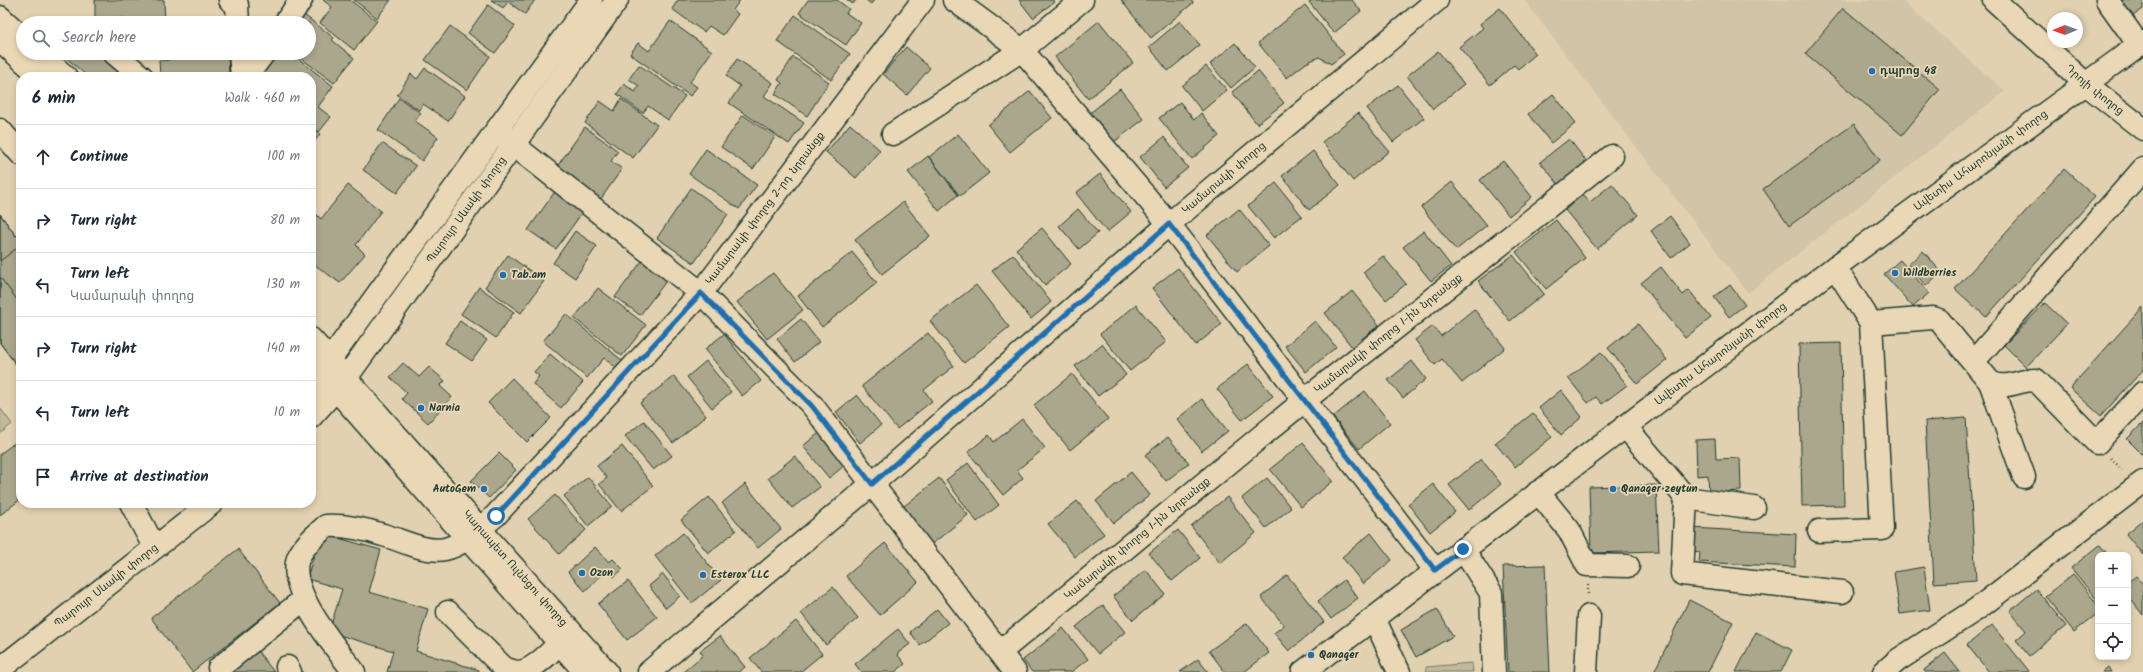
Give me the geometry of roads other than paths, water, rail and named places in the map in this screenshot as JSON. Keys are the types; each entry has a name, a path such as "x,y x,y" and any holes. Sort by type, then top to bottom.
{"street":[{"path":"230,0 237,5 238,16"},
{"path":"290,16 301,0"},
{"name":"Պարույր Սևակի փողոց","path":"318,370 496,131 591,0"},
{"name":"Պարույր Սևակի փողոց","path":"316,412 341,384 617,0"},
{"name":"Կամարակի փողոց 2-րդ նրբանցք","path":"304,599 300,588 297,566 299,556 311,540 326,526 340,525 375,533 426,549 446,549 474,533 496,516 701,293 923,0"},
{"path":"954,0 1022,50 1169,224 1435,570"},
{"path":"893,134 1022,50 1082,0"},
{"name":"Կամարակի փողոց","path":"649,672 872,484 1169,224 1437,0"},
{"name":"Դրոյի փողոց","path":"1994,0 2087,85 2143,130"},
{"path":"2107,0 2141,43"},
{"path":"0,18 16,32"},
{"path":"0,40 16,54"},
{"name":"Ավետիս Ահարոնյանի փողոց","path":"1303,672 1435,570 1835,267 2087,85 2141,43"},
{"path":"22,60 35,72"},
{"path":"47,60 60,72"},
{"path":"122,60 136,72"},
{"path":"241,60 242,72"},
{"path":"250,72 259,60"},
{"path":"0,130 16,148"},
{"path":"496,131 701,293 812,406 1015,672"},
{"name":"Կամարակի փողոց 1-ին նրբանցք","path":"1000,652 1305,400 1612,156"},
{"path":"1974,361 2143,169"},
{"path":"1819,531 1882,529 1872,323 1835,267"},
{"path":"1872,323 1933,318 1939,320 1990,382 2024,477"},
{"name":"Կարապետ Ուլնեցու փողոց","path":"318,370 341,384 565,638 607,672"},
{"path":"1990,382 1998,386 2007,386 2029,379 2036,380 2097,443 2143,393"},
{"path":"1625,426 1686,498 1754,508"},
{"path":"1884,672 1898,660 1977,609 2140,485"},
{"path":"1538,492 1569,530 1587,566 1628,566"},
{"path":"1686,498 1682,574 1842,592"},
{"path":"134,508 149,537"},
{"name":"Պարույր Սևակի փողոց","path":"0,652 149,537 184,508"},
{"name":"Պարույր Սևակի փողոց","path":"0,670 206,508"},
{"path":"1463,549 1491,593 1494,672"},
{"path":"219,668 304,599 311,615 354,672"},
{"path":"448,612 504,668 512,671 520,672 529,669 565,638"},
{"path":"1586,672 1589,616"},
{"path":"1374,618 1399,672"},
{"name":"Կարապետ Ուլնեցու փողոց","path":"565,638 585,672"}],"place":[{"name":"դպրոց 48","path":"1872,71"},
{"name":"Wildberries","path":"1895,273"},
{"name":"Tab.am","path":"503,275"},
{"name":"Narnia","path":"421,408"},
{"name":"AutoGem","path":"484,489"},
{"name":"Qanaqer zeytun","path":"1613,489"},
{"name":"Ozon","path":"582,573"},
{"name":"Esterox LLC","path":"703,575"},
{"name":"Qanaqer","path":"1311,655"}]}
